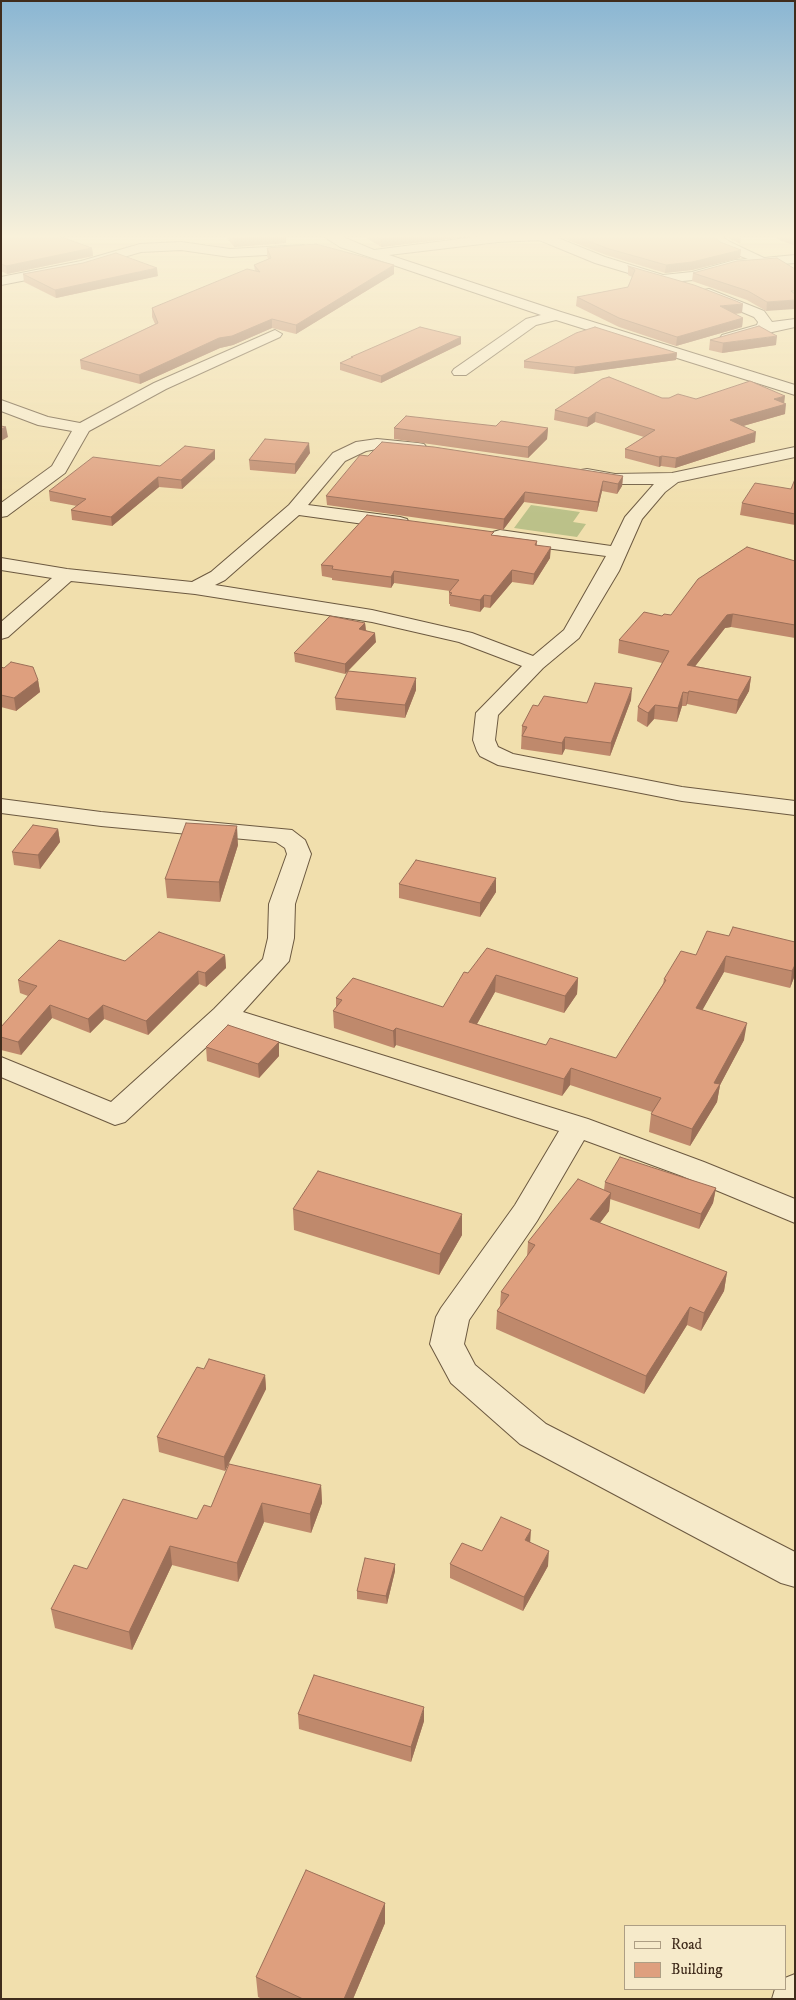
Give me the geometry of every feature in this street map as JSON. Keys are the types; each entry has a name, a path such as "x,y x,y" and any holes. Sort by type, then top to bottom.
{"street":[{"path":"460,372 523,327"},
{"path":"596,327 795,390"},
{"path":"675,352 768,327"},
{"path":"1,512 59,469 82,428 160,386 275,334"},
{"path":"1,405 44,421 82,428"},
{"path":"195,588 218,576 266,532 295,509 338,457 362,446 377,444 434,450"},
{"path":"568,471 615,479 672,478 795,452"},
{"path":"672,478 659,488 634,517 609,571 572,634 536,664 487,713 484,740 488,751 506,760 682,794 795,808"},
{"path":"295,509 422,526"},
{"path":"481,534 617,552"},
{"path":"1,564 67,575 195,588 372,616 465,637 536,664"},
{"path":"1,632 67,575"},
{"path":"1,806 100,819 283,835 296,844 299,854 282,904 281,938 276,961 224,1015 114,1115 1,1066"},
{"path":"224,1015 374,1064 577,1126 693,1169 795,1212"},
{"path":"577,1126 526,1213 453,1317 447,1344 463,1374 533,1434 795,1571"}],"green space":[{"path":"531,505 580,512 573,522 586,524 577,537 514,528"}],"building":[{"path":"149,327 252,327 232,336 219,338 139,375 80,360"},
{"path":"419,327 461,337 381,376 340,363 353,357 351,357"},
{"path":"596,327 677,353 575,367 524,361 576,333"},
{"path":"647,327 711,327 677,337"},
{"path":"754,327 761,327 777,336 723,343 710,340"},
{"path":"609,377 662,398 669,398 678,394 696,399 750,381 785,396 774,399 786,404 730,420 756,432 676,458 659,457 625,449 655,430 596,412 588,418 555,410 602,379"},
{"path":"406,416 496,426 501,421 548,428 528,447 394,428"},
{"path":"265,439 309,443 295,464 249,460"},
{"path":"382,442 434,447 623,476 618,484 603,481 598,502 525,492 504,519 326,496 360,455 368,456"},
{"path":"185,446 215,450 181,480 158,477 111,517 71,510 86,499 49,491 93,457 160,466"},
{"path":"795,479 795,514 742,503 755,483 791,489"},
{"path":"367,515 494,532 491,535 537,541 535,545 551,547 534,574 512,570 491,596 484,595 480,600 450,595 452,593 449,592 459,580 394,571 391,577 332,569 333,566 321,565"},
{"path":"747,547 795,561 795,625 733,614 727,615 687,665 751,677 738,700 689,691 688,693 683,692 678,708 655,705 648,713 638,707 669,651 619,640 644,612 662,616 664,614 671,615 698,579"},
{"path":"330,616 365,623 359,629 375,633 345,664 294,653"},
{"path":"11,662 33,667 38,680 14,698 1,695 1,667 4,668"},
{"path":"348,671 416,678 405,705 335,698"},
{"path":"595,683 632,688 611,743 565,737 562,743 522,736 527,727 522,726 533,705 538,706 544,696 587,703"},
{"path":"186,823 237,826 219,882 165,879"},
{"path":"33,825 58,829 38,855 12,852"},
{"path":"416,860 496,878 480,903 399,884"},
{"path":"733,927 795,942 795,965 792,971 726,956 696,1008 747,1023 714,1083 720,1084 692,1129 651,1114 661,1098 571,1068 564,1079 396,1028 393,1031 333,1011 342,1000 336,998 353,978 443,1007 464,972 468,973 487,948 578,978 565,996 496,975 469,1022 546,1045 550,1038 616,1058 666,980 664,979 681,951 696,955 707,931 729,936"},
{"path":"159,932 225,955 205,973 198,971 146,1021 103,1005 88,1019 50,1005 18,1042 1,1037 1,1027 37,986 18,980 59,940 125,961"},
{"path":"228,1025 279,1042 258,1064 206,1047"},
{"path":"620,1157 716,1188 701,1214 605,1182"},
{"path":"318,1171 462,1214 440,1254 293,1209"},
{"path":"578,1179 611,1193 590,1219 727,1272 704,1313 690,1307 646,1376 497,1311 509,1295 501,1292 535,1245 528,1242"},
{"path":"209,1359 265,1375 224,1457 157,1437 197,1367 204,1369"},
{"path":"229,1464 321,1485 310,1514 262,1503 237,1563 170,1546 129,1632 51,1609 74,1565 87,1569 123,1499 197,1519 204,1505 211,1507"},
{"path":"501,1517 531,1530 525,1540 549,1551 524,1597 450,1564 462,1543 482,1551"},
{"path":"365,1558 395,1564 386,1596 357,1591"},
{"path":"314,1675 424,1707 411,1747 298,1714"},
{"path":"306,1870 385,1903 344,1999 303,1999 256,1977"}]}
